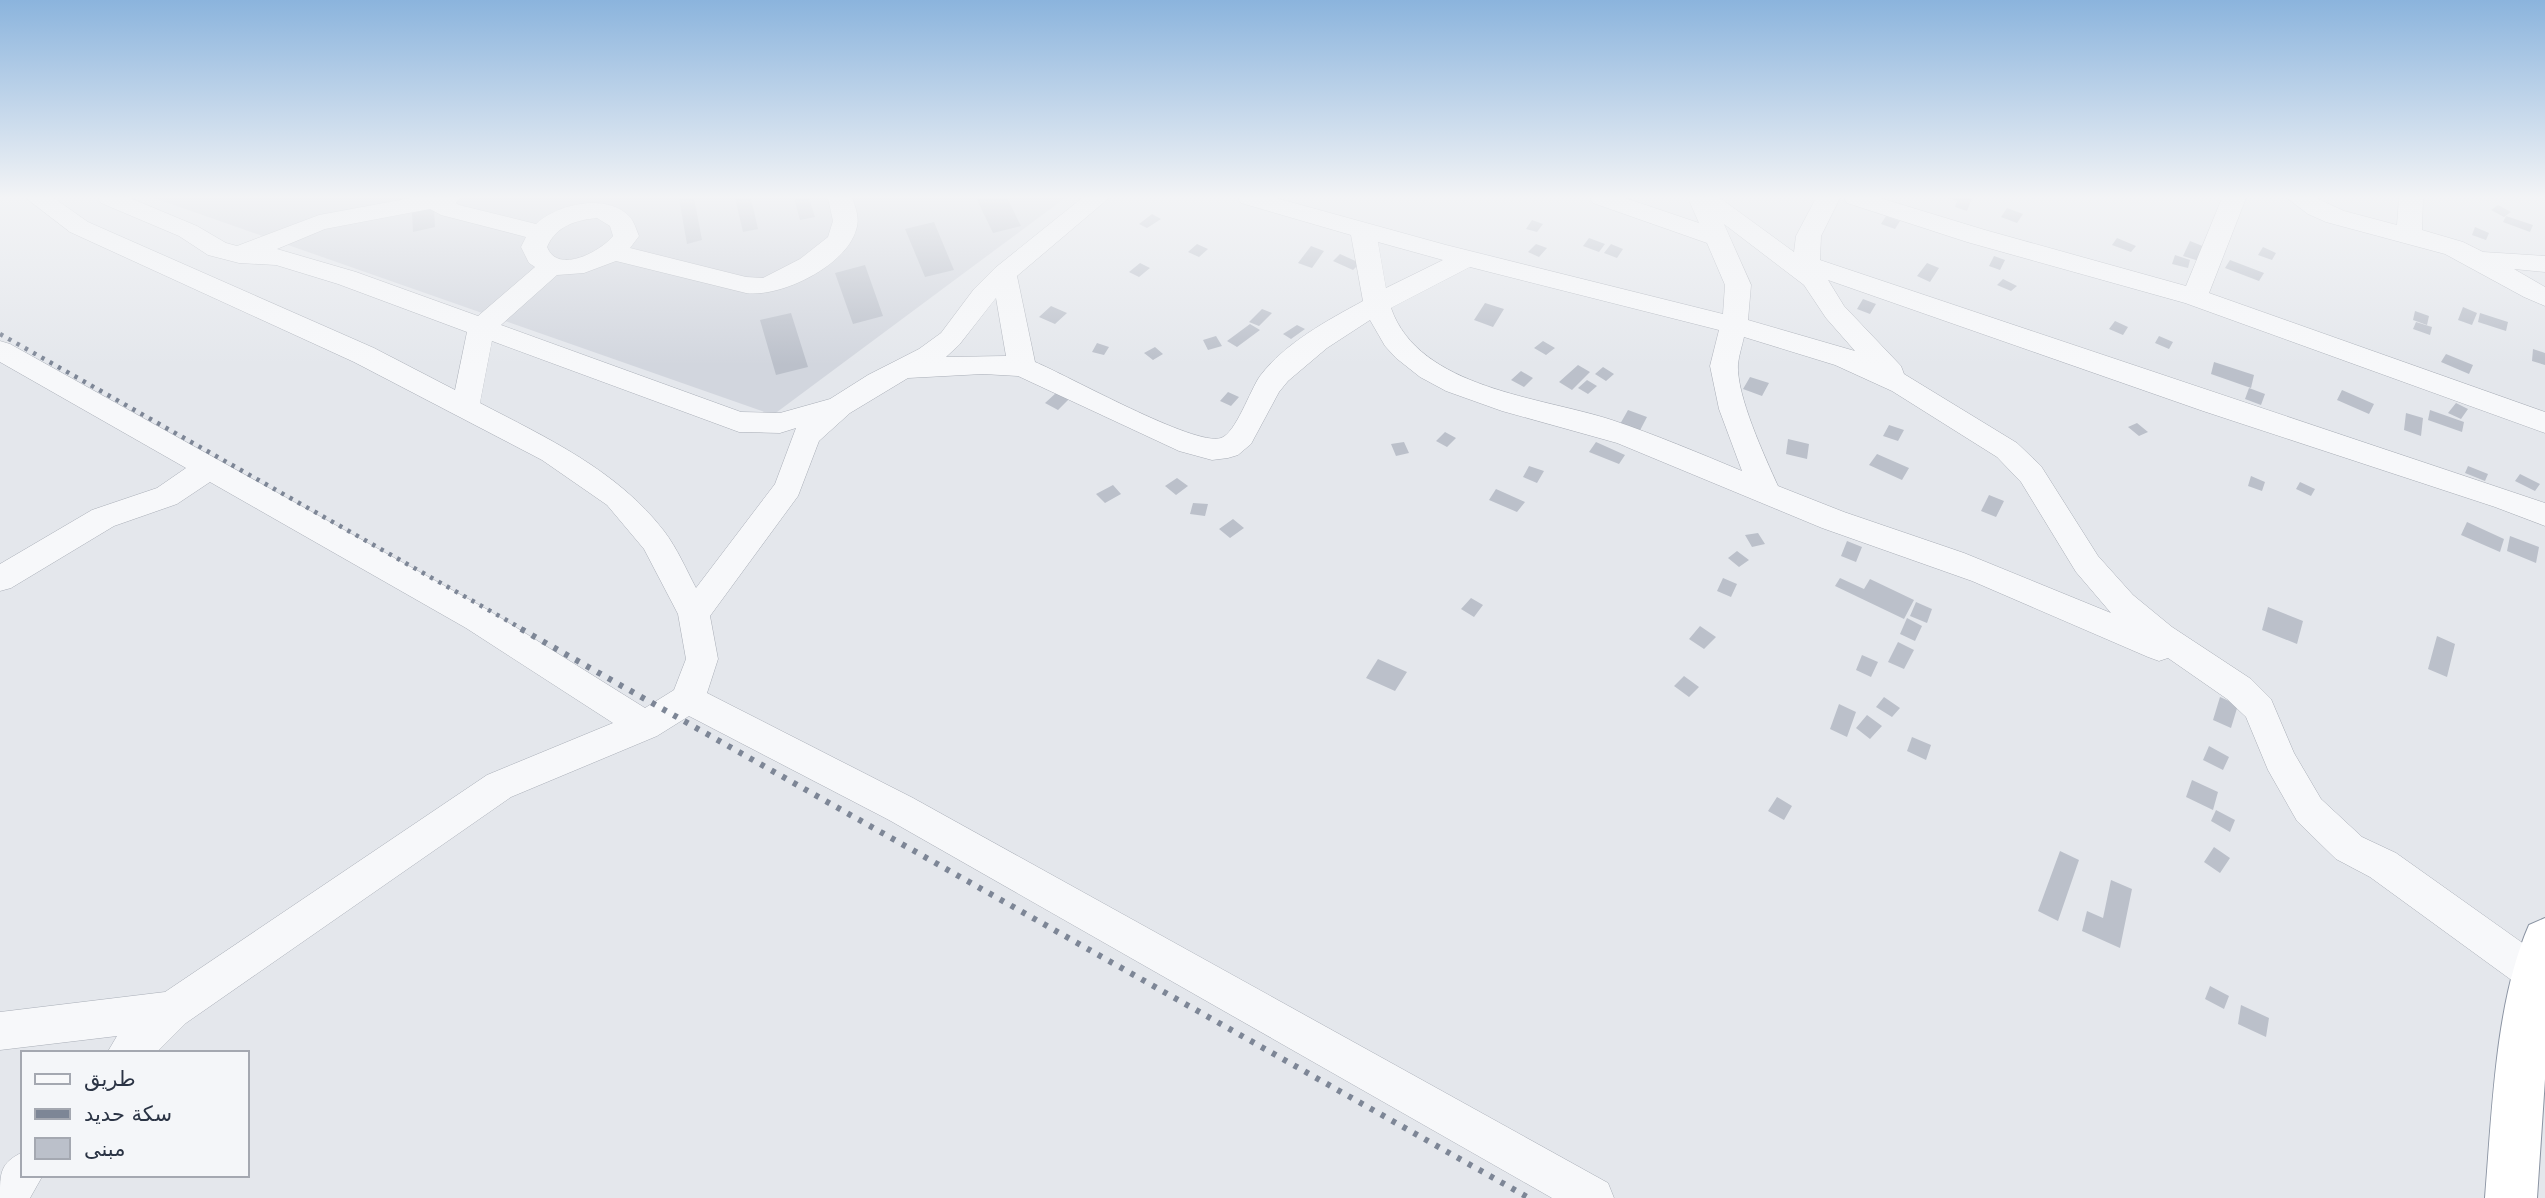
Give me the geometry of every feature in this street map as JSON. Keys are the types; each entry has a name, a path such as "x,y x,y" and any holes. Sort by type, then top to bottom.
{"highway":[{"path":"2511,1198 2517,1111 2540,957"}],"street":[{"path":"129,1051 172,1010 499,786 645,726 688,699 702,659 694,614 655,541 617,497 552,453 364,355 139,254"},
{"path":"235,254 277,257 297,262 739,422 780,423 840,406"},
{"path":"536,254 551,267"},
{"path":"465,407 481,328 551,267 578,267 611,254"},
{"path":"622,254 746,285 767,286 824,254"},
{"path":"694,614 788,488 806,436 840,406 878,382 929,356 950,339 983,295 1029,254"},
{"path":"1367,254 1376,307 1382,323 1405,352 1441,378 1482,395 1626,435 1766,492 2024,590 2213,671"},
{"path":"1452,254 1733,325 1846,358 1902,384 1961,424 2007,450 2031,474 2087,564 2122,604 2161,636 2239,689 2259,709 2292,782 2309,810 2349,848 2540,957"},
{"path":"1726,254 1738,285 1738,305 1724,366 1745,448 1766,492"},
{"path":"1784,254 1810,272 2506,499 2545,515"},
{"path":"1808,254 1810,272 1844,323 1902,384"},
{"path":"2040,254 2194,297 2545,423"},
{"path":"2194,297 2214,254"},
{"path":"2469,254 2545,296"},
{"path":"2476,257 2545,264"},
{"path":"907,369 974,365 1022,367 1182,443 1212,451 1227,449 1240,439 1269,384 1328,334 1468,258"},
{"path":"1004,274 1022,367"},
{"path":"0,350 477,619 645,726"},
{"path":"0,579 103,518 167,496 208,469"},
{"path":"688,699 901,809 1593,1198"},
{"path":"0,1031 172,1010"},
{"path":"5,1198 21,1176"}],"shaded area":[{"path":"313,254 990,254 773,415"}],"building":[{"path":"915,254 947,254 954,270 925,277"},
{"path":"1305,254 1322,254 1312,268 1298,263"},
{"path":"1340,254 1360,263 1353,270 1333,261"},
{"path":"2184,254 2202,254 2199,261 2183,256"},
{"path":"2259,254 2275,254 2272,260"},
{"path":"2175,255 2190,260 2188,268 2172,264"},
{"path":"1994,256 2005,260 2000,270 1989,266"},
{"path":"2230,260 2264,273 2259,281 2225,268"},
{"path":"1140,263 1150,268 1139,277 1129,272"},
{"path":"1927,263 1939,268 1930,282 1917,276"},
{"path":"865,265 883,316 853,324 835,273"},
{"path":"2003,279 2017,286 2011,291 1997,285"},
{"path":"1863,299 1876,304 1870,314 1857,309"},
{"path":"1485,303 1504,309 1493,327 1474,320"},
{"path":"1051,306 1067,313 1055,324 1039,317"},
{"path":"2463,307 2477,313 2472,325 2458,320"},
{"path":"1262,309 1272,313 1259,326 1249,322"},
{"path":"2415,311 2429,316 2427,325 2413,320"},
{"path":"791,313 808,367 776,375 760,320"},
{"path":"2480,313 2508,322 2506,331 2478,322"},
{"path":"2115,321 2128,327 2123,335 2109,329"},
{"path":"2416,322 2432,327 2430,335 2413,329"},
{"path":"1250,324 1260,330 1237,347 1227,341"},
{"path":"1297,325 1305,329 1291,339 1283,334"},
{"path":"1216,336 1222,346 1208,350 1203,340"},
{"path":"2159,336 2173,342 2169,349 2155,343"},
{"path":"1543,341 1555,348 1546,355 1534,348"},
{"path":"1097,343 1109,347 1104,355 1092,352"},
{"path":"1155,347 1163,354 1153,360 1144,353"},
{"path":"2533,349 2545,353 2545,365 2532,361"},
{"path":"2446,354 2473,365 2469,374 2441,362"},
{"path":"2214,362 2254,375 2251,388 2211,374"},
{"path":"1578,365 1590,372 1572,390 1559,382"},
{"path":"1603,367 1614,374 1606,381 1595,374"},
{"path":"1521,371 1533,378 1524,387 1511,380"},
{"path":"1750,377 1769,383 1762,396 1743,389"},
{"path":"1587,380 1597,386 1588,394 1578,388"},
{"path":"2249,388 2265,394 2261,405 2245,399"},
{"path":"2342,390 2374,404 2369,414 2337,400"},
{"path":"1228,392 1239,397 1231,406 1220,401"},
{"path":"1056,393 1069,399 1058,410 1045,403"},
{"path":"2456,403 2468,409 2461,419 2448,413"},
{"path":"1628,410 1647,417 1635,440 1615,433"},
{"path":"2430,410 2464,422 2462,432 2428,420"},
{"path":"2406,413 2423,418 2421,436 2404,430"},
{"path":"2137,423 2148,432 2139,436 2128,427"},
{"path":"1889,425 1904,430 1898,441 1883,436"},
{"path":"1445,432 1456,438 1447,447 1436,441"},
{"path":"1788,439 1809,444 1807,459 1786,454"},
{"path":"1404,442 1409,453 1396,456 1391,444"},
{"path":"1596,442 1625,455 1619,464 1589,452"},
{"path":"1877,454 1909,468 1902,480 1869,465"},
{"path":"1529,466 1544,471 1537,483 1523,477"},
{"path":"2468,466 2488,474 2485,481 2465,473"},
{"path":"2520,474 2540,484 2535,491 2515,481"},
{"path":"2251,476 2265,482 2262,491 2248,486"},
{"path":"1177,478 1188,486 1176,495 1165,486"},
{"path":"2300,482 2315,489 2311,496 2296,489"},
{"path":"1113,485 1121,494 1105,503 1096,494"},
{"path":"1496,489 1525,502 1517,512 1489,500"},
{"path":"1989,495 2004,501 1996,517 1981,511"},
{"path":"1193,503 1208,504 1205,516 1190,514"},
{"path":"1233,519 1244,528 1230,538 1219,529"},
{"path":"2467,522 2504,539 2500,552 2461,535"},
{"path":"1758,533 1765,544 1752,547 1745,535"},
{"path":"2510,536 2539,547 2536,563 2507,551"},
{"path":"1847,541 1862,547 1856,562 1841,556"},
{"path":"1737,551 1749,560 1739,567 1728,558"},
{"path":"1723,578 1737,584 1731,597 1717,591"},
{"path":"1840,578 1864,589 1870,579 1914,600 1904,619 1835,586"},
{"path":"1471,598 1483,605 1474,617 1461,609"},
{"path":"1916,602 1932,609 1927,623 1910,616"},
{"path":"2268,607 2303,621 2297,644 2262,630"},
{"path":"1907,618 1922,626 1915,641 1900,634"},
{"path":"1700,626 1716,637 1704,649 1689,639"},
{"path":"2437,636 2455,644 2447,677 2428,669"},
{"path":"1898,642 1914,650 1904,669 1888,662"},
{"path":"1862,655 1878,662 1871,677 1856,670"},
{"path":"1378,659 1407,672 1395,691 1366,678"},
{"path":"1684,676 1699,687 1689,697 1674,686"},
{"path":"1884,697 1900,708 1892,717 1876,707"},
{"path":"2220,697 2238,705 2231,728 2213,720"},
{"path":"1839,704 1856,712 1847,737 1830,729"},
{"path":"1867,715 1882,726 1870,739 1856,728"},
{"path":"1912,737 1931,745 1926,760 1907,751"},
{"path":"2209,746 2229,757 2223,770 2203,760"},
{"path":"2192,780 2218,792 2213,810 2186,797"},
{"path":"1777,797 1792,806 1784,820 1768,811"},
{"path":"2216,810 2235,820 2230,832 2211,821"},
{"path":"2214,847 2230,858 2220,873 2204,862"},
{"path":"2060,851 2079,860 2058,921 2038,911"},
{"path":"2111,880 2132,889 2120,948 2082,931 2087,911 2103,918"},
{"path":"2210,986 2229,996 2224,1009 2205,999"},
{"path":"2241,1005 2269,1018 2266,1037 2238,1024"}],"railway":[{"path":"0,334 524,630"},
{"path":"521,629 1529,1198"}]}
